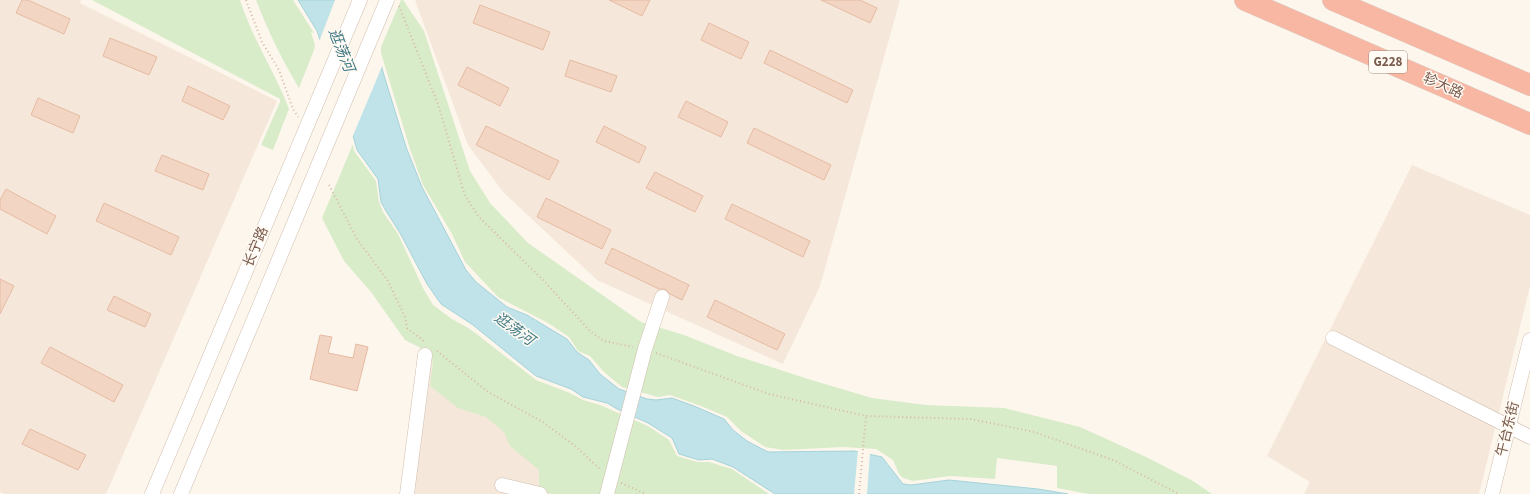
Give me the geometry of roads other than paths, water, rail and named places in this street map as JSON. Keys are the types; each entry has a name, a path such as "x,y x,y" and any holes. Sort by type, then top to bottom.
{"highway":[{"name":"轸大路","path":"1245,0 1530,124"},
{"name":"G228","path":"1333,0 1530,85"}],"street":[{"name":"长宁路","path":"156,490 360,0"},
{"name":"长宁路","path":"181,493 380,19 393,3"},
{"path":"607,494 645,349 662,297"},
{"path":"1333,338 1509,425 1530,437"},
{"name":"午台东街","path":"1492,494 1530,340"},
{"path":"407,494 429,350"},
{"path":"502,485 540,494"}],"water":[{"name":"逛荡河","path":"298,0 354,0 378,51 406,147 422,187 466,270 476,282 507,307 527,315 567,339 577,352 589,360 600,374 619,389 647,399 656,400 672,398 694,406 724,419 733,430 747,441 768,452 854,451 882,457 903,484 911,485 949,480 1038,489 1068,494 775,494 733,467 712,459 699,460 679,454 672,438 648,423 607,403 583,397 571,389 536,376 473,325 441,304 427,284 400,233 381,202 378,179 357,150 350,125 317,31"}]}
